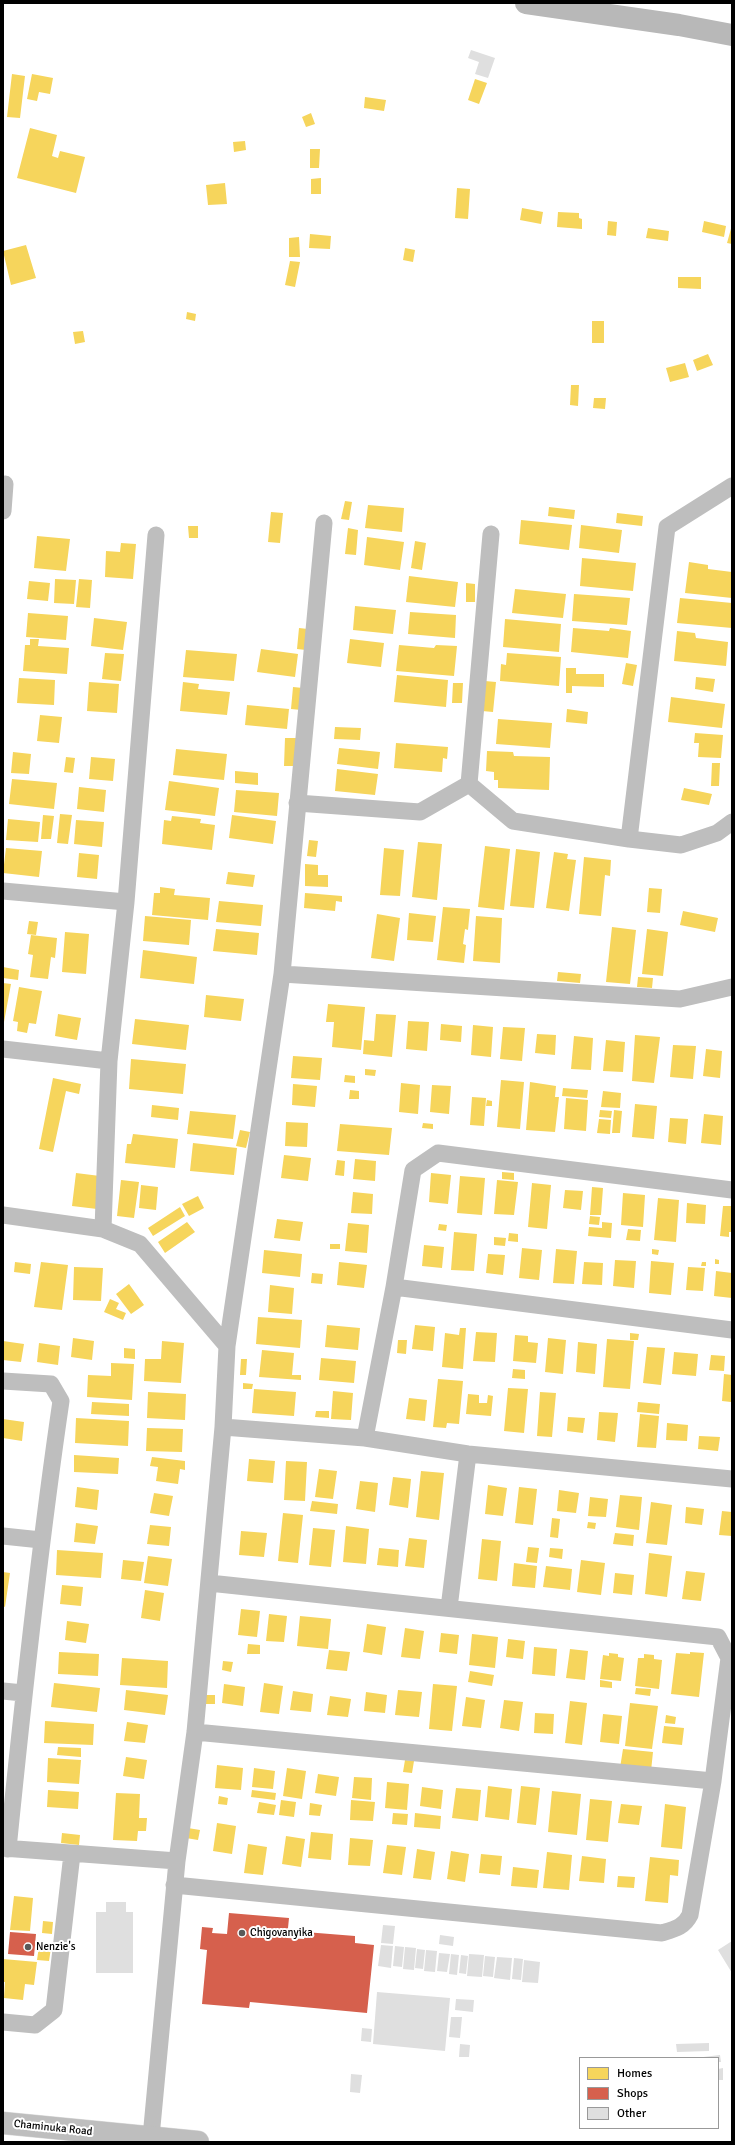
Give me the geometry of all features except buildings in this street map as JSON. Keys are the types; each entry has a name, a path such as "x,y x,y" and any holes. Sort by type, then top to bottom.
{"main road":[{"path":"526,3 679,25 732,35"},
{"name":"Chaminuka Road","path":"3,2123 198,2142"}],"street":[{"path":"3,511 5,484"},
{"path":"629,839 668,527 732,486"},
{"path":"151,2137 174,1885 195,1732 223,1427 227,1346 282,974 324,523"},
{"path":"469,784 491,534"},
{"path":"103,1229 109,1061 126,902 156,535"},
{"path":"469,784 513,821 629,839 681,845 718,833 732,822"},
{"path":"297,802 420,812 469,784"},
{"path":"3,891 126,902"},
{"path":"282,974 680,999 732,987"},
{"path":"3,1049 109,1061"},
{"path":"365,1438 394,1287 413,1170 438,1153 732,1190"},
{"path":"3,1215 103,1229 140,1244 227,1346"},
{"path":"394,1287 732,1330"},
{"path":"3,1381 51,1384 61,1401 41,1540 6,1849 177,1861"},
{"path":"223,1427 365,1438 468,1454 732,1479"},
{"path":"448,1608 468,1454"},
{"path":"3,1536 41,1540"},
{"path":"174,1885 662,1933 676,1929 686,1923 690,1915 713,1781 729,1658 718,1637 209,1583"},
{"path":"3,1691 23,1693"},
{"path":"195,1732 713,1781"},
{"path":"3,2022 35,2025 54,2010 72,1854"}],"place":[{"name":"Chigovanyika","path":"242,1933"},
{"name":"Nenzie's","path":"28,1947"}]}
